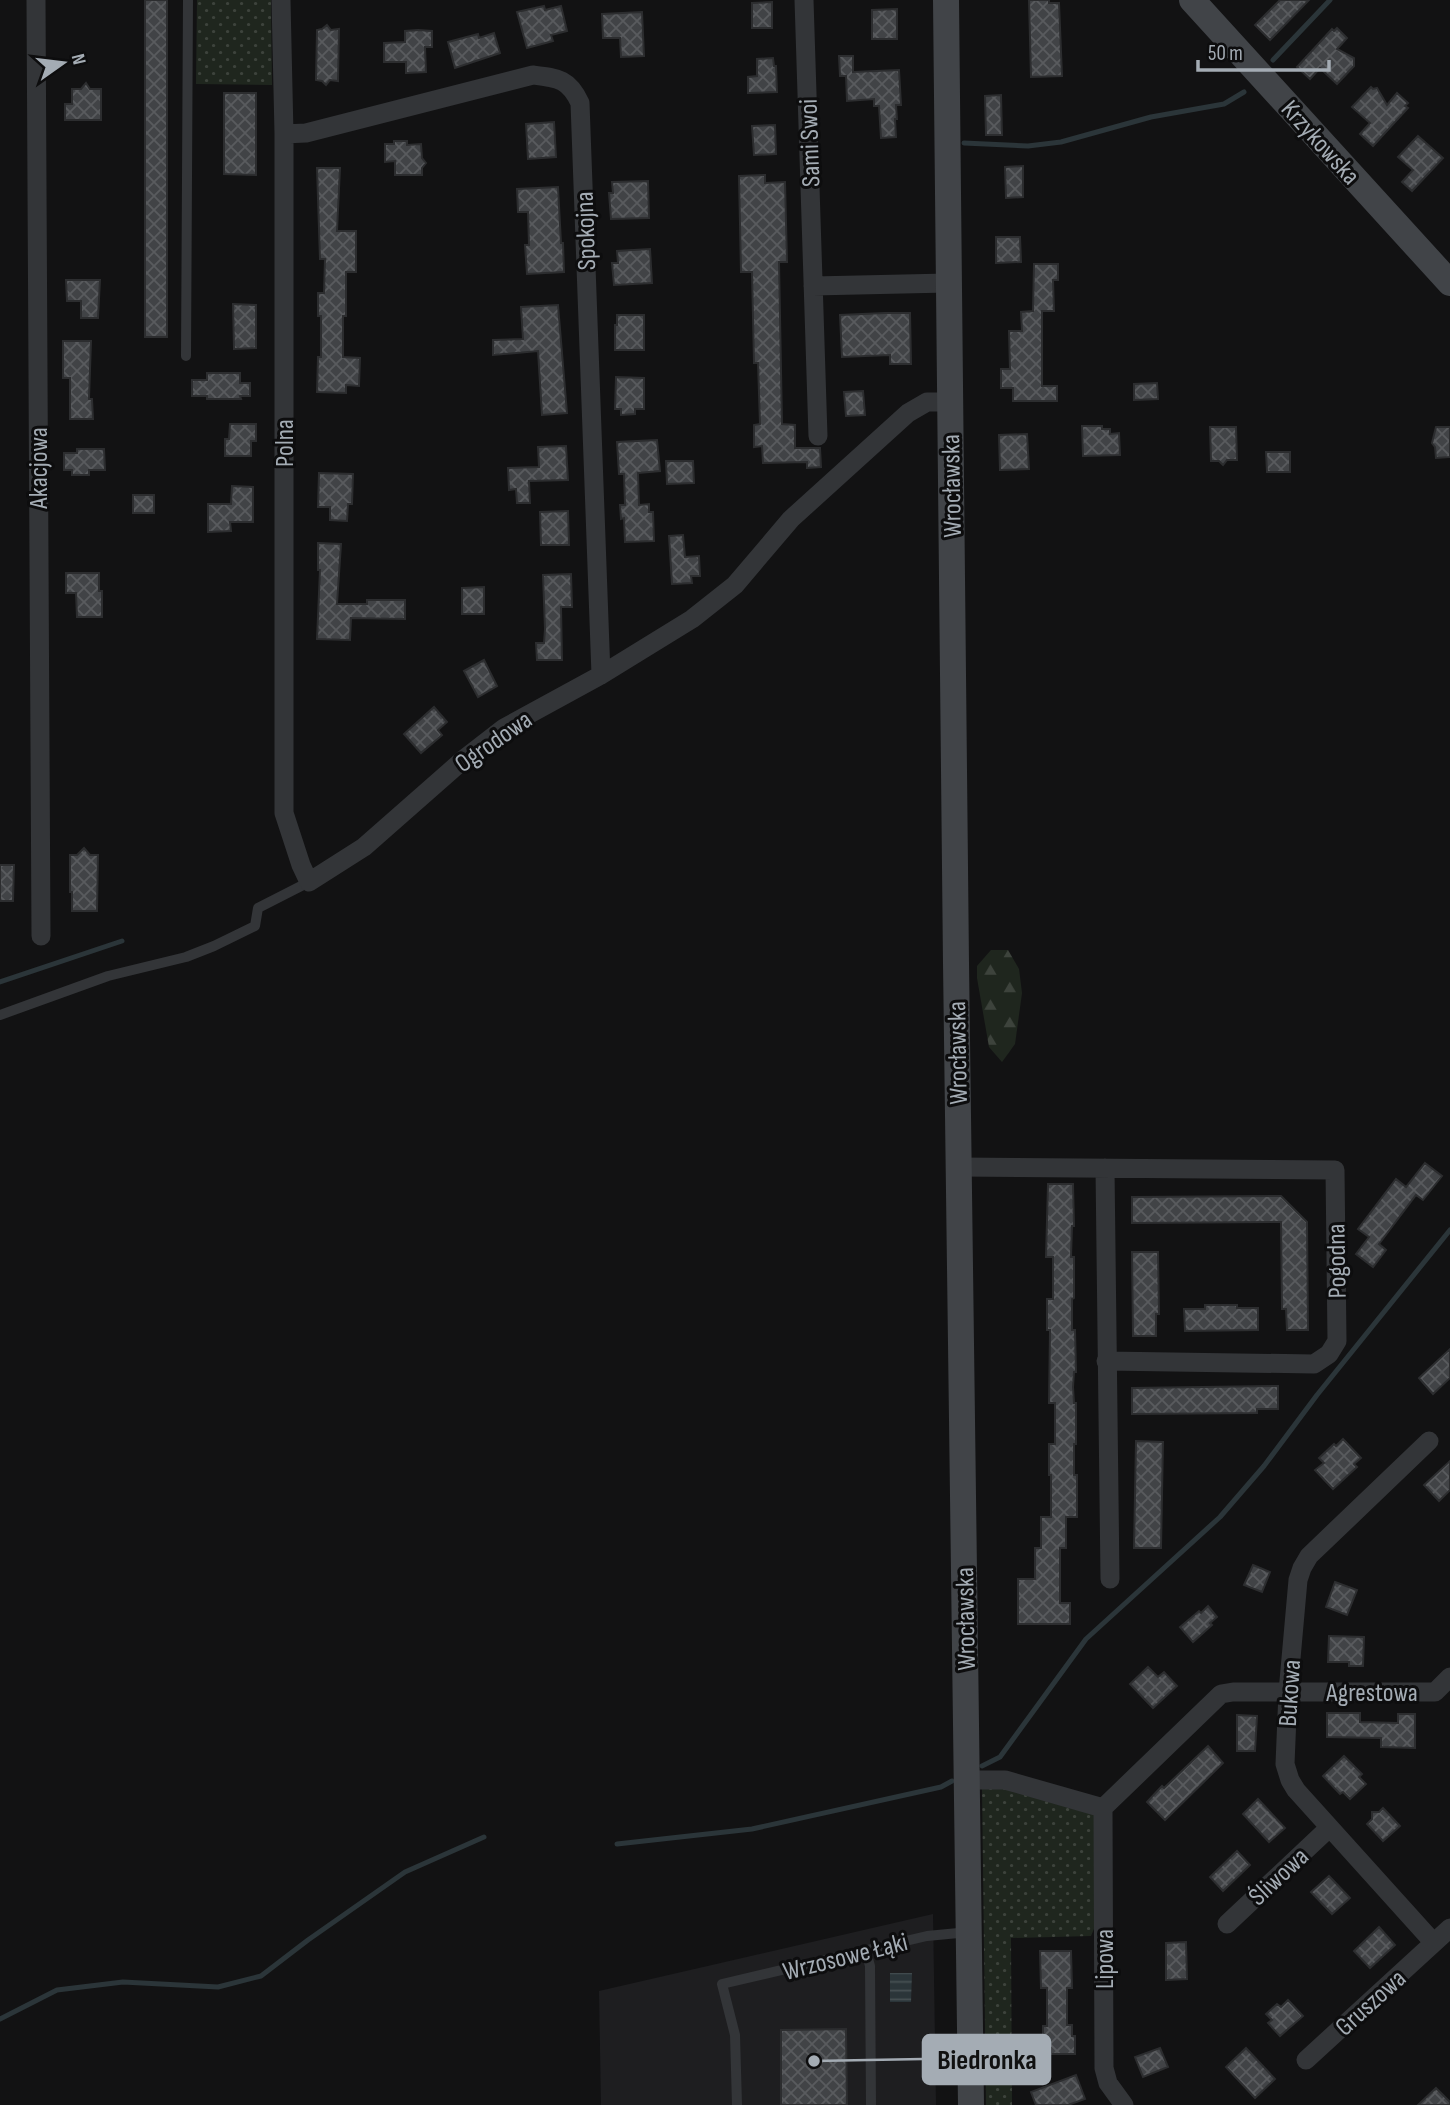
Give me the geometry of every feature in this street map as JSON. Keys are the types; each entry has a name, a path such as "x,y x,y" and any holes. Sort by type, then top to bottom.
{"street":[{"name":"Akacjowa","path":"36,0 41,936"},
{"name":"Polna","path":"281,0 284,134 284,813 309,881"},
{"name":"Sami Swoi","path":"804,0 818,436"},
{"name":"Wrocławska","path":"946,0 971,2105"},
{"name":"Krzykowska","path":"1192,0 1450,283"},
{"name":"Spokojna","path":"284,134 306,133 533,75 556,78 573,88 580,103 601,675"},
{"path":"813,286 948,283"},
{"name":"Ogrodowa","path":"309,881 364,847 504,727 601,675 692,619 735,585 791,519 908,413 927,402 950,402"},
{"name":"Pogodna","path":"959,1167 1335,1170 1337,1341 1329,1354 1314,1364 1106,1361"},
{"path":"1105,1168 1110,1579"},
{"name":"Bukowa","path":"1429,1441 1309,1556 1302,1568 1298,1580 1288,1692 1285,1764 1296,1790 1434,1943"},
{"name":"Agrestowa","path":"1288,1692 1435,1692 1450,1677"},
{"path":"967,1780 1005,1780 1103,1808 1221,1694 1288,1692"},
{"name":"Lipowa","path":"1103,1808 1104,2067 1108,2083 1124,2105"},
{"name":"Śliwowa","path":"1227,1924 1329,1828"},
{"name":"Gruszowa","path":"1306,2060 1450,1928"}],"lane":[{"path":"186,356 188,0"},
{"name":"Ogrodowa","path":"0,1015 108,976 186,957 214,946 255,926 258,908 309,881"},
{"name":"Wrzosowe Łąki","path":"737,2105 735,2035 722,1984 927,1936 969,1932"},
{"path":"866,1951 870,1966 871,2105"}],"shaded area":[{"path":"933,1914 936,2105 601,2105 599,1991"},
{"path":"890,1973 912,1973 911,2002 890,2002"}],"green space":[{"path":"197,0 271,0 272,85 196,84"},
{"path":"991,950 1008,950 1019,969 1022,993 1015,1044 1002,1062 989,1047 977,978 977,966"},
{"path":"982,1789 1005,1789 1094,1812 1098,1919 1091,1936 1011,1938 1012,2105 986,2105"}],"building":[{"path":"145,0 167,0 167,337 145,337"},
{"path":"1029,0 1059,3 1062,76 1031,77"},
{"path":"1280,0 1309,0 1270,40 1255,25"},
{"path":"772,2 772,28 752,28 752,3"},
{"path":"544,6 545,10 561,6 567,31 551,35 553,41 527,48 517,12"},
{"path":"897,9 897,39 872,39 872,10"},
{"path":"642,12 644,56 621,57 620,38 603,38 602,14"},
{"path":"327,25 331,30 339,29 338,81 330,80 326,85 316,80 317,30"},
{"path":"1337,28 1347,38 1337,49 1354,58 1354,66 1337,84 1320,68 1310,79 1297,67 1332,29 1334,31"},
{"path":"405,31 432,31 432,47 425,47 426,72 406,73 406,62 384,62 384,43 405,42"},
{"path":"494,33 500,53 455,68 448,42"},
{"path":"839,56 853,56 853,72 899,70 901,105 896,105 896,137 881,138 879,106 874,106 874,99 847,101 846,76 840,76"},
{"path":"773,58 777,92 748,93 748,77 757,76 757,59"},
{"path":"86,83 90,89 101,89 101,120 65,120 65,104 72,104 72,89 81,89"},
{"path":"1371,87 1377,88 1387,105 1397,93 1408,103 1405,106 1408,108 1373,146 1360,134 1370,123 1352,107"},
{"path":"224,93 256,93 256,175 224,174"},
{"path":"1001,95 1002,135 986,135 985,96"},
{"path":"554,122 556,157 528,159 526,124"},
{"path":"775,125 776,154 754,155 752,126"},
{"path":"1418,136 1443,158 1412,191 1402,182 1413,170 1398,157"},
{"path":"394,141 407,141 407,145 421,144 422,158 426,163 422,168 422,175 395,175 395,161 385,162 385,144 394,144"},
{"path":"1023,166 1023,197 1006,198 1005,167"},
{"path":"317,168 340,168 337,231 356,231 356,272 346,272 343,357 360,358 359,386 346,385 346,393 317,392 318,357 321,357 318,293 324,293 325,259 320,259"},
{"path":"765,175 765,183 785,182 787,262 779,262 782,424 795,425 795,448 820,448 821,467 807,468 807,462 763,463 762,446 754,447 754,425 760,424 758,363 754,363 752,272 741,272 739,176"},
{"path":"648,181 649,218 611,219 609,193 613,193 612,182"},
{"path":"558,187 564,272 527,274 525,245 529,245 528,212 518,212 517,189"},
{"path":"996,237 1020,237 1021,262 996,263"},
{"path":"650,249 652,283 614,285 612,263 618,263 617,251"},
{"path":"1034,264 1058,264 1058,280 1053,280 1054,311 1042,311 1042,386 1057,386 1057,401 1013,401 1013,388 1001,388 1001,369 1010,369 1009,331 1022,331 1021,312 1033,311"},
{"path":"66,280 100,280 98,318 81,318 81,301 67,301"},
{"path":"233,304 256,305 256,348 234,349"},
{"path":"558,305 567,413 542,415 538,351 493,355 493,340 523,339 521,307"},
{"path":"910,313 911,364 890,364 890,355 842,357 840,315"},
{"path":"617,315 644,315 644,350 615,350"},
{"path":"63,341 91,341 89,399 92,399 93,419 70,419 70,378 63,378"},
{"path":"207,373 240,373 240,383 250,383 250,396 240,396 241,399 207,399 207,396 192,396 192,380 207,380"},
{"path":"616,377 644,378 644,409 635,409 635,414 621,415 621,409 615,409"},
{"path":"1157,383 1158,399 1134,400 1134,384"},
{"path":"863,391 865,415 846,416 844,392"},
{"path":"230,424 256,424 256,441 251,441 251,456 225,456 225,439 229,439"},
{"path":"1082,426 1102,426 1102,429 1110,429 1110,434 1119,433 1120,455 1083,456"},
{"path":"1210,427 1236,427 1237,460 1227,460 1223,465 1219,461 1211,461"},
{"path":"1436,427 1450,427 1450,457 1436,458 1432,443"},
{"path":"1027,434 1029,469 1000,470 999,435"},
{"path":"657,440 660,471 638,473 639,505 649,504 649,512 653,512 654,541 625,542 624,518 621,519 620,505 625,505 624,474 619,474 617,442"},
{"path":"566,446 568,480 529,481 530,503 517,503 516,489 509,490 508,468 539,467 538,447"},
{"path":"77,449 104,449 105,470 89,470 89,475 72,475 72,470 64,470 64,453 77,453"},
{"path":"1266,452 1290,452 1290,472 1267,472"},
{"path":"666,461 693,461 694,483 667,484"},
{"path":"319,473 353,474 352,504 348,504 347,521 330,520 330,507 318,507"},
{"path":"232,486 253,487 253,522 230,522 231,531 208,532 208,504 231,504"},
{"path":"133,495 154,495 154,513 133,513"},
{"path":"568,511 569,545 541,545 540,512"},
{"path":"683,535 685,557 699,556 700,576 691,576 692,583 672,584 669,536"},
{"path":"318,543 341,544 337,604 367,604 367,600 405,600 405,619 351,618 350,640 317,639 320,570"},
{"path":"66,573 99,573 102,617 77,617 76,593 66,593"},
{"path":"571,574 572,607 561,607 562,660 537,660 536,643 544,643 545,629 543,575"},
{"path":"484,587 484,614 462,614 462,588"},
{"path":"484,660 497,686 478,697 464,671"},
{"path":"434,707 447,722 438,730 442,735 421,753 404,734"},
{"path":"84,848 90,855 98,855 97,911 72,911 70,855 77,855"},
{"path":"0,865 14,865 13,901 0,901"},
{"path":"1425,1163 1442,1176 1423,1200 1416,1195 1379,1244 1386,1250 1373,1267 1356,1254 1369,1237 1358,1229 1396,1179 1406,1187"},
{"path":"1048,1184 1073,1184 1074,1226 1071,1257 1074,1257 1072,1330 1075,1330 1076,1372 1073,1387 1076,1403 1074,1475 1077,1475 1077,1517 1066,1517 1066,1548 1060,1548 1060,1603 1070,1603 1070,1624 1018,1624 1018,1579 1035,1579 1035,1548 1041,1548 1041,1517 1051,1517 1049,1444 1055,1444 1055,1403 1049,1403 1050,1330 1047,1330 1047,1299 1053,1299 1053,1257 1046,1257"},
{"path":"1281,1196 1307,1222 1308,1330 1287,1330 1286,1309 1282,1309 1281,1222 1132,1223 1132,1197"},
{"path":"1132,1252 1158,1252 1159,1314 1156,1314 1156,1336 1133,1336"},
{"path":"1205,1305 1258,1308 1258,1330 1185,1331 1184,1309 1205,1309"},
{"path":"1450,1349 1450,1378 1433,1394 1419,1378"},
{"path":"1278,1386 1278,1409 1257,1409 1257,1413 1132,1414 1132,1388"},
{"path":"1343,1439 1361,1458 1354,1464 1357,1467 1333,1489 1315,1470 1324,1463 1319,1458"},
{"path":"1136,1441 1163,1442 1161,1548 1134,1548"},
{"path":"1450,1461 1450,1490 1439,1501 1424,1485"},
{"path":"1253,1565 1270,1572 1262,1592 1244,1585"},
{"path":"1335,1582 1357,1590 1347,1615 1326,1607"},
{"path":"1208,1606 1217,1617 1193,1642 1180,1627"},
{"path":"1329,1636 1364,1637 1363,1666 1349,1666 1349,1662 1328,1662"},
{"path":"1148,1667 1158,1677 1164,1672 1177,1686 1153,1708 1130,1684"},
{"path":"1327,1713 1360,1713 1360,1722 1398,1723 1398,1714 1415,1714 1415,1748 1381,1747 1381,1738 1327,1737"},
{"path":"1237,1715 1257,1716 1255,1751 1237,1751"},
{"path":"1208,1746 1223,1763 1165,1820 1147,1802"},
{"path":"1344,1756 1362,1774 1359,1777 1366,1784 1350,1799 1343,1792 1340,1794 1323,1776"},
{"path":"1258,1799 1285,1828 1269,1842 1243,1814"},
{"path":"1383,1808 1400,1826 1383,1841 1367,1824 1372,1819 1372,1812 1379,1812"},
{"path":"1237,1851 1250,1865 1223,1891 1210,1877"},
{"path":"1329,1876 1350,1898 1332,1914 1311,1892"},
{"path":"1379,1927 1395,1945 1370,1968 1354,1951"},
{"path":"1186,1942 1187,1979 1166,1980 1166,1943"},
{"path":"1040,1951 1071,1951 1072,1988 1067,1988 1067,2025 1072,2025 1075,2054 1051,2054 1051,2048 1043,2048 1043,2026 1047,2026 1047,1988 1041,1988"},
{"path":"1288,2000 1303,2016 1280,2036 1268,2023 1272,2020 1266,2014 1277,2004 1281,2007"},
{"path":"846,2029 847,2105 781,2105 781,2030"},
{"path":"1160,2048 1168,2067 1143,2077 1135,2057"},
{"path":"1246,2048 1275,2079 1255,2098 1226,2067"},
{"path":"1076,2075 1085,2099 1068,2105 1036,2105 1031,2092"},
{"path":"1436,2088 1450,2105 1418,2105"}],"waterway":[{"path":"1273,60 1330,0"},
{"path":"964,143 1028,146 1061,142 1151,117 1224,104 1244,92"},
{"path":"0,982 122,941"},
{"path":"982,1766 1000,1757 1086,1639 1220,1517 1264,1466 1317,1395 1450,1230"},
{"path":"617,1844 752,1829 941,1787 952,1781"},
{"path":"0,2019 57,1990 123,1982 218,1987 261,1976 405,1872 484,1837"}],"place":[{"name":"Biedronka","path":"814,2061"}]}
